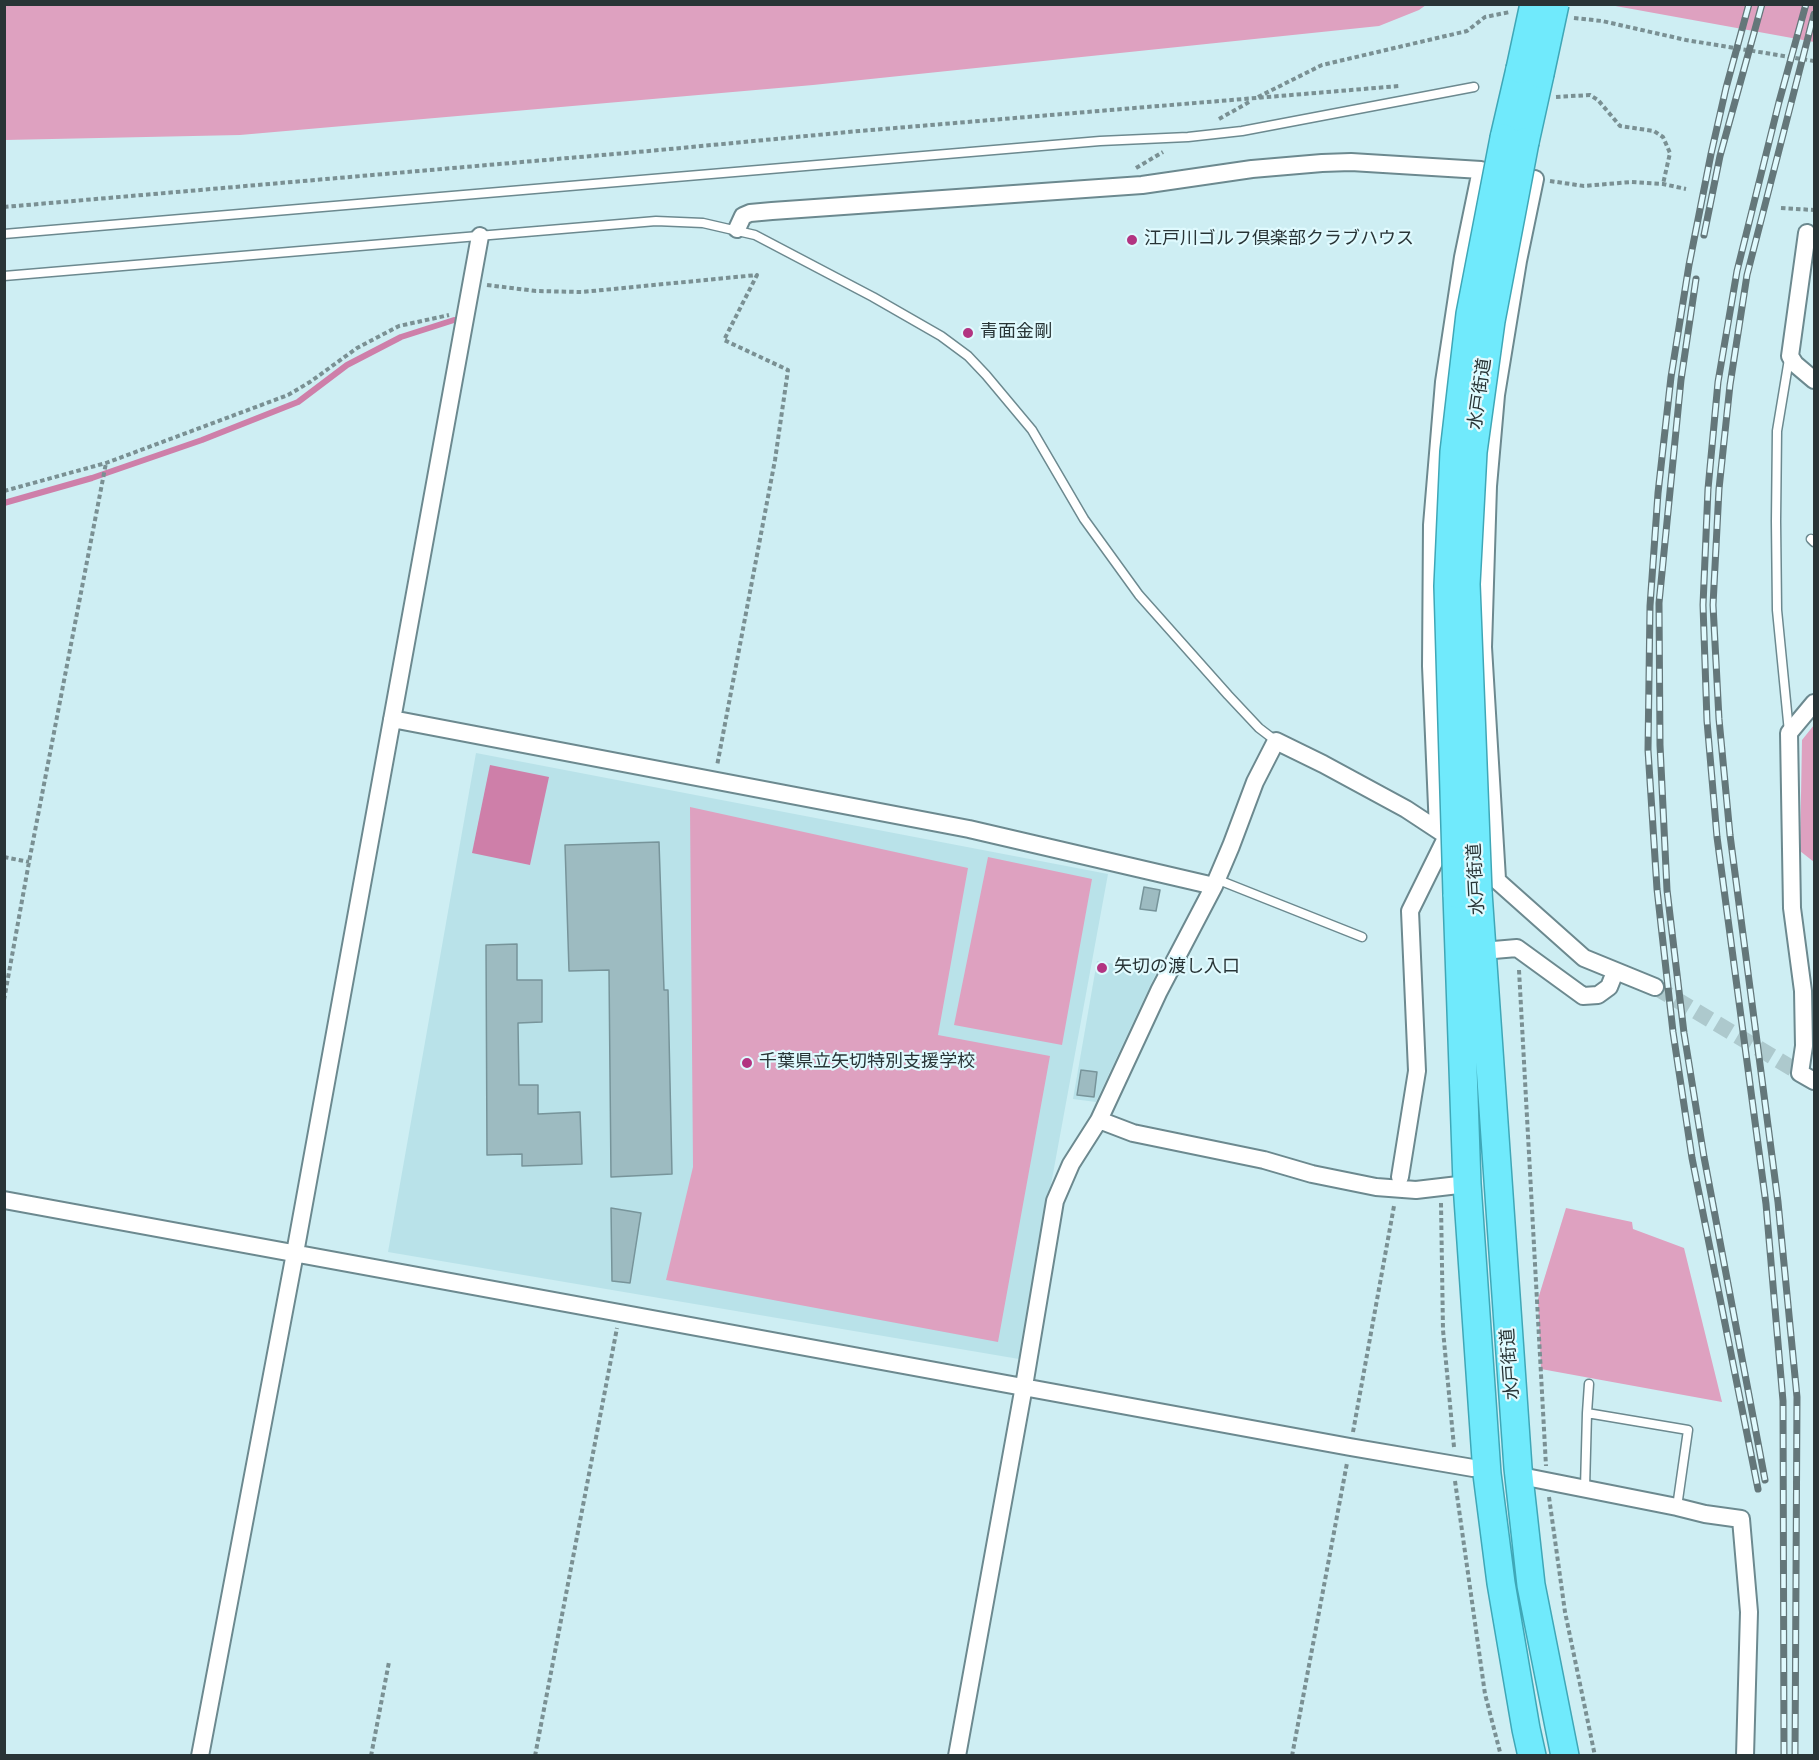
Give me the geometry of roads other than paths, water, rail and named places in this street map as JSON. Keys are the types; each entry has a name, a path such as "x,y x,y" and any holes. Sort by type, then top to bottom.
{"highway":[{"name":"水戸街道","path":"1534,4 1536,80"},
{"name":"水戸街道","path":"1555,4 1536,80 1515,140 1470,314 1454,452 1448,585 1482,951 1518,1468 1531,1585 1565,1755"},
{"name":"水戸街道","path":"1477,888 1467,1184 1487,1474 1501,1583 1532,1755"}],"street":[{"path":"737,230 743,216 772,210 1142,185 1252,169 1310,164 1351,162 1481,170 1463,257 1443,382 1432,525 1431,666 1443,833 1410,911 1417,1071 1400,1177"},
{"path":"1477,888 1488,486 1496,395 1518,261 1535,179"},
{"path":"1807,233 1790,356 1795,364 1815,380"},
{"path":"200,1755 295,1253 480,236"},
{"path":"1815,703 1789,734 1792,908 1803,991 1804,1046 1800,1073 1815,1081"},
{"path":"392,719 969,830 1215,882"},
{"path":"957,1755 1055,1201 1071,1164 1099,1120 1159,991 1215,882 1255,782 1276,741 1396,803 1443,833 1477,888 1584,957 1655,987"},
{"path":"1482,951 1516,948 1583,996 1598,995 1609,987 1615,972"},
{"path":"1099,1120 1133,1133 1264,1160 1312,1174 1376,1187 1416,1190 1467,1184"},
{"path":"4,1200 1473,1468"},
{"path":"1539,1479 1705,1514 1741,1519 1749,1612 1745,1755"}],"lane":[{"path":"4,234 1100,141 1199,136 1242,131 1474,87"},
{"path":"4,276 656,221 703,223 737,230 777,245 873,297 941,336 968,356 1032,430 1084,519 1139,595 1228,695 1259,728 1276,741"},
{"path":"1789,734 1777,610 1776,520 1777,431 1790,356"},
{"path":"1215,882 1362,937"},
{"path":"1585,1488 1589,1384"},
{"path":"1587,1413 1688,1430 1677,1507"}],"waterway":[{"path":"4,503 92,478 202,440 298,402 347,365 401,337 454,320"}],"tunnel":[{"path":"1655,987 1800,1073"}],"railway":[{"path":"1749,4 1711,154 1689,265 1671,377 1658,493 1650,606 1648,750 1657,889 1673,1032 1692,1158 1758,1489"},
{"path":"1704,235 1720,156 1762,4"},
{"path":"1784,1756 1783,1401 1766,1204 1717,837 1707,721 1703,605 1708,489 1718,382 1737,271 1806,4"},
{"path":"1795,1756 1797,1397 1778,1202 1730,835 1719,719 1713,605 1719,489 1730,385 1747,275 1814,14"},
{"path":"1696,279 1681,380 1659,603 1660,745 1667,890 1684,1033 1704,1157 1765,1480"}],"place":[{"name":"江戸川ゴルフ倶楽部クラブハウス","path":"1132,240"},
{"name":"青面金剛","path":"968,333"},
{"name":"矢切の渡し入口","path":"1102,968"},
{"name":"千葉県立矢切特別支援学校","path":"747,1063"}]}
